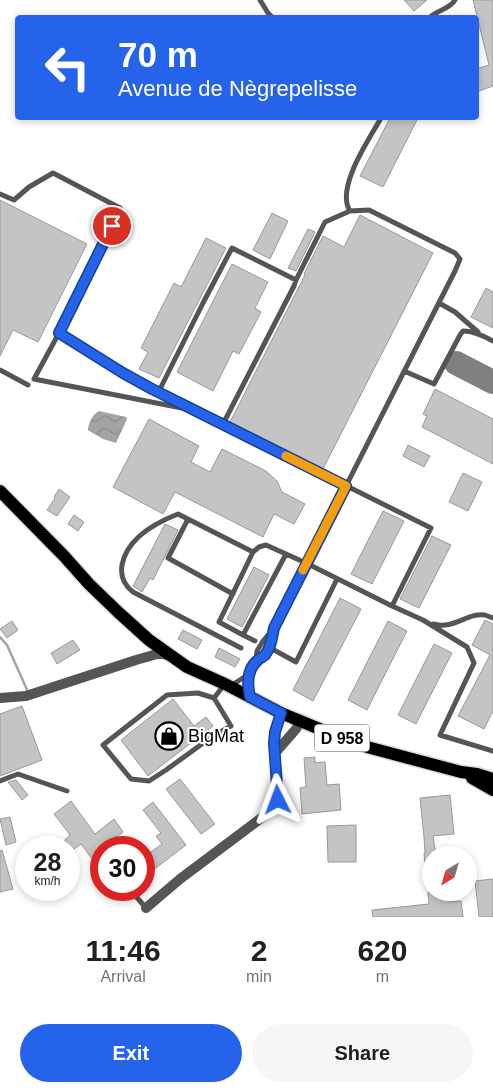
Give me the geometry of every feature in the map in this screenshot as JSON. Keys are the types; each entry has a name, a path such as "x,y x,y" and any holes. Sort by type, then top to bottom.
{"main road":[{"name":"D 958","path":"0,491 89,584 149,640 187,667 281,713 367,748 493,778"},
{"name":"D 958","path":"64,556 155,638 224,684"},
{"name":"D 958","path":"462,772 493,790"}],"street":[{"path":"136,660 148,650 149,640"},
{"path":"0,698 26,696 157,654 172,657"},
{"path":"146,908 180,879 276,807 278,800 274,743 275,732 281,713"},
{"path":"276,752 296,729 300,721"}],"lane":[{"path":"260,0 270,15"},
{"path":"431,15 452,4 455,0"},
{"path":"350,211 346,205 347,184 380,120"},
{"path":"0,194 14,200 29,187 53,173 120,208 59,333 34,379 195,410"},
{"path":"223,424 325,222 350,211 369,210 455,253 460,259 456,271 274,628 267,652 256,661"},
{"path":"158,393 232,248 296,280"},
{"path":"439,303 455,312 482,336"},
{"path":"404,371 434,384 463,331 466,330 493,341"},
{"path":"59,333 158,393 431,528 392,606"},
{"path":"0,370 28,385"},
{"path":"241,648 133,592 126,587 121,571 124,556 130,546 144,532 178,514 253,552"},
{"path":"188,519 168,558 232,594"},
{"path":"212,633 253,552 259,547 266,545 392,606 440,626 446,626 478,615 493,618"},
{"path":"243,635 286,554"},
{"path":"274,650 296,662 338,579"},
{"path":"423,620 467,647 474,663 440,736 493,752"},
{"path":"219,622 255,641"},
{"path":"214,698 224,684 236,683 249,674 256,661 257,651 274,628"},
{"path":"249,674 250,697"},
{"path":"198,693 214,698 232,726 213,736 149,781 131,779 103,745 167,695 198,693"},
{"path":"0,780 18,774 67,791"},
{"path":"140,901 146,908"}],"water":[{"path":"99,411 126,417 127,419 116,443 103,439 88,430 91,419"}],"building":[{"path":"404,0 427,0 414,11"},
{"path":"473,0 493,0 493,86 479,91 479,68 489,65 479,24 479,15 477,15"},
{"path":"389,120 417,120 383,187 360,176"},
{"path":"0,200 87,244 38,342 13,330 0,356"},
{"path":"272,213 288,221 270,259 253,250"},
{"path":"360,215 433,253 323,469 230,422 323,236 344,247"},
{"path":"308,229 315,232 296,271 288,268"},
{"path":"206,238 226,248 159,378 139,369 148,352 141,348 174,283 181,287"},
{"path":"232,264 268,282 255,308 261,312 239,354 233,351 213,391 177,372"},
{"path":"486,288 493,292 493,328 471,317"},
{"path":"435,389 493,419 493,464 422,427 427,416 423,414"},
{"path":"149,419 199,446 191,462 210,472 222,449 266,471 277,481 282,492 305,504 294,524 274,514 263,537 175,492 163,514 113,487"},
{"path":"408,445 430,456 424,467 403,456"},
{"path":"463,473 482,482 468,511 449,502"},
{"path":"59,489 70,497 57,516 47,510"},
{"path":"383,511 404,521 372,584 351,574"},
{"path":"74,515 84,522 78,531 68,524"},
{"path":"165,524 178,530 153,580 150,578 142,592 133,586"},
{"path":"432,536 451,545 419,608 400,599"},
{"path":"254,567 269,575 242,627 227,619"},
{"path":"340,598 361,609 313,701 293,690"},
{"path":"485,620 493,624 493,711 484,729 458,716 490,655 472,645"},
{"path":"12,621 18,630 7,638 0,629"},
{"path":"388,621 407,631 367,710 348,700"},
{"path":"183,630 202,640 197,649 178,639"},
{"path":"73,640 80,650 57,664 51,653"},
{"path":"434,644 452,653 416,724 398,715"},
{"path":"219,648 240,659 235,667 215,657"},
{"name":"BigMat","path":"173,699 194,726 206,717 213,726 148,776 121,740"},
{"path":"22,706 42,760 0,776 0,714"},
{"path":"315,757 315,763 325,762 327,785 339,784 341,810 302,814 300,788 306,787 304,758"},
{"path":"180,779 215,824 201,834 166,789"},
{"path":"16,780 28,795 22,800 8,782"},
{"path":"450,795 454,834 433,836 435,846 425,846 420,798"},
{"path":"71,801 95,834 114,819 123,832 118,836 90,836 90,856 80,845 80,836 69,836 54,814"},
{"path":"153,802 186,845 155,869 155,849 162,844 156,836 161,833 143,810"},
{"path":"10,817 15,842 6,845 0,819"},
{"path":"356,825 356,862 328,862 327,826"},
{"path":"2,850 13,889 0,892 0,851"},
{"path":"493,879 493,917 479,917 478,881"},
{"path":"429,901 461,901 463,917 373,917 372,910 429,904"}],"waterway":[{"path":"0,637 7,645 28,692"}],"taxiway":[{"path":"456,363 493,382"}],"slow traffic":[{"path":"286,456 346,486 303,570"}],"place":[{"name":"BigMat","path":"169,736"}],"route":[{"path":"112,226 59,333 152,389 346,486 274,628 267,652 256,661 249,674 250,697 281,713 275,732 274,743 278,800"}]}
